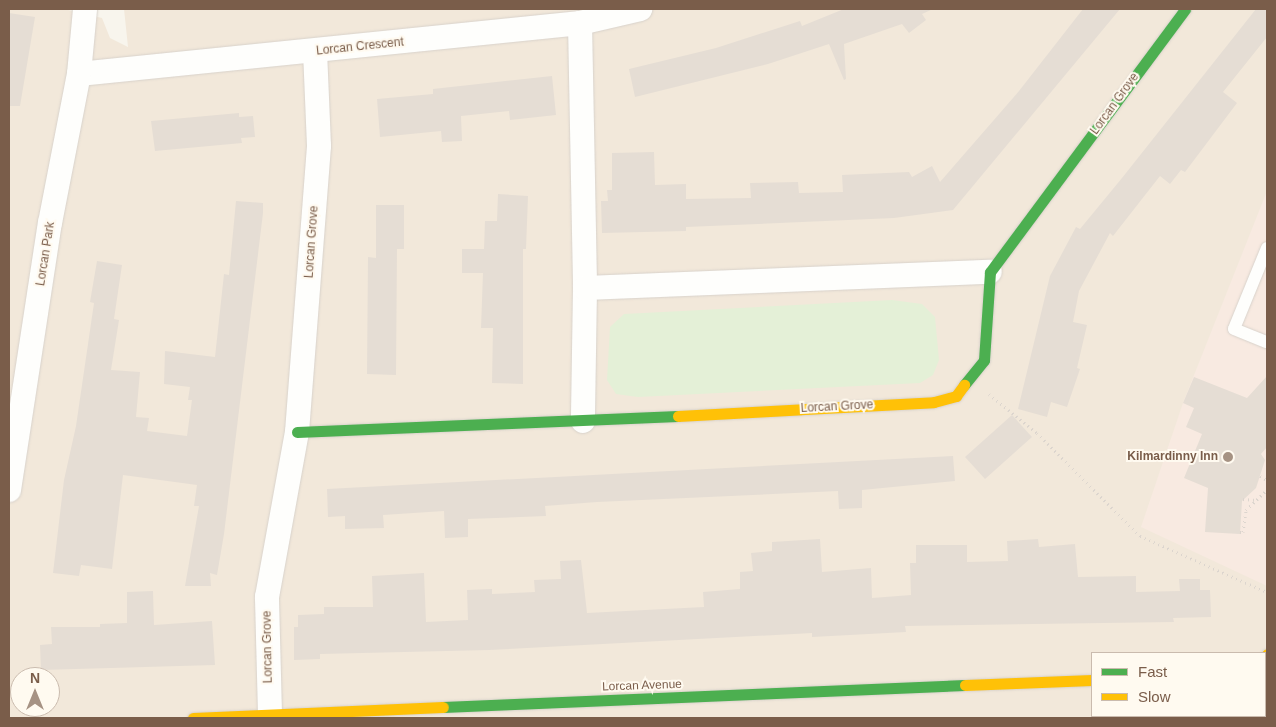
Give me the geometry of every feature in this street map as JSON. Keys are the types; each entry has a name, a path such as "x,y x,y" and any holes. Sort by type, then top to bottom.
{"street":[{"name":"Lorcan Crescent","path":"78,74 315,52 580,22 640,9"},
{"name":"Lorcan Grove","path":"297,432 583,421 934,402 956,396 971,380 984,360 990,272 1185,9"},
{"name":"Lorcan Park","path":"9,490 50,223 78,74 84,14"},
{"path":"580,22 585,288 583,421"},
{"name":"Lorcan Grove","path":"270,714 267,597 297,432 319,146 315,52"},
{"path":"585,288 990,272"},
{"name":"Lorcan Avenue","path":"193,718 1091,680"}],"lane":[{"path":"1267,248 1234,329 1267,342"}],"path":[{"path":"971,380 1037,433 1140,536 1267,592"},
{"path":"1260,476 1267,480"},
{"path":"1240,532 1243,532 1246,510 1267,490"},
{"path":"1242,499 1257,500"}],"shaded area":[{"path":"9,9 64,9 102,18 110,38 128,47 124,9 1267,9 1267,718 9,718"},
{"path":"1267,191 1267,586 1141,527 1183,403"}],"green space":[{"path":"892,300 922,304 935,317 939,360 933,375 920,383 638,397 616,394 607,380 610,327 624,314"}],"building":[{"path":"844,9 933,9 922,14 926,20 909,33 902,24 844,44 846,79 844,80 829,44 768,64 635,97 629,69 716,48 800,21 802,26"},
{"path":"1083,9 1120,9 953,210 894,218 686,227 686,231 602,233 601,201 608,201 607,190 612,190 612,153 654,152 655,185 686,184 686,199 751,198 750,183 798,182 799,193 843,192 842,175 909,172 912,177 932,166 940,182 1019,91"},
{"path":"1256,9 1267,9 1267,37 1223,92 1237,103 1185,172 1181,170 1170,184 1160,176 1113,236 1110,233 1079,291 1073,322 1087,325 1077,368 1080,369 1067,407 1051,402 1047,417 1018,409 1050,276 1076,227 1080,229"},
{"path":"9,13 35,17 20,106 9,106"},
{"path":"552,76 556,115 510,120 509,111 461,116 462,141 442,142 441,131 380,137 377,99 433,94 433,89"},
{"path":"239,113 239,117 253,116 255,137 241,138 242,143 155,151 151,121"},
{"path":"498,194 528,196 526,249 523,249 523,384 492,383 493,328 481,328 483,273 462,273 462,249 484,249 485,221 497,221"},
{"path":"236,201 263,203 263,213 224,534 217,575 210,573 211,586 185,586 199,506 194,506 197,485 123,475 112,569 81,565 79,576 53,573 64,480 76,426 94,303 90,302 97,261 122,265 114,319 119,320 111,370 140,372 136,417 149,418 147,431 187,436 192,400 188,400 190,387 164,384 165,351 215,357 224,274 229,275"},
{"path":"376,205 404,205 404,249 397,249 396,375 367,374 368,257 376,258"},
{"name":"Kilmardinny Inn","path":"1267,376 1267,447 1261,454 1265,460 1256,488 1242,501 1240,534 1205,532 1208,488 1184,478 1202,434 1186,427 1194,408 1183,403 1194,377 1247,398"},
{"path":"1012,415 1032,437 985,479 965,457"},
{"path":"953,456 955,481 862,490 862,508 839,509 838,491 597,502 545,506 546,516 468,519 468,537 445,538 444,511 383,515 384,528 345,529 345,516 328,517 327,489"},
{"path":"820,539 822,572 871,568 872,598 911,595 910,563 916,563 916,545 967,545 967,562 1008,561 1007,541 1038,539 1039,547 1075,544 1078,577 1136,576 1136,592 1180,591 1179,579 1200,579 1200,590 1210,590 1211,617 1173,618 1174,622 905,626 906,632 812,637 812,633 489,650 320,654 320,659 294,660 294,627 298,627 298,615 324,614 324,607 373,607 372,576 424,573 426,622 468,620 467,590 492,589 492,594 535,592 534,580 561,579 560,561 581,560 587,613 704,607 703,592 740,589 740,572 753,571 751,553 772,551 772,542"},
{"path":"153,591 154,625 212,621 215,665 60,669 60,667 41,667 40,645 52,644 51,627 100,627 100,624 127,623 127,592"}],"traffic: fast":[{"path":"964,385 984,360 990,272 1185,9"},
{"path":"297,432 678,416"},
{"path":"443,707 965,685"}],"traffic: slow":[{"path":"678,416 934,402 956,396 964,385"},
{"path":"965,685 1091,680"},
{"path":"193,718 443,707"}],"place":[{"name":"Kilmardinny Inn","path":"1228,457"}]}
